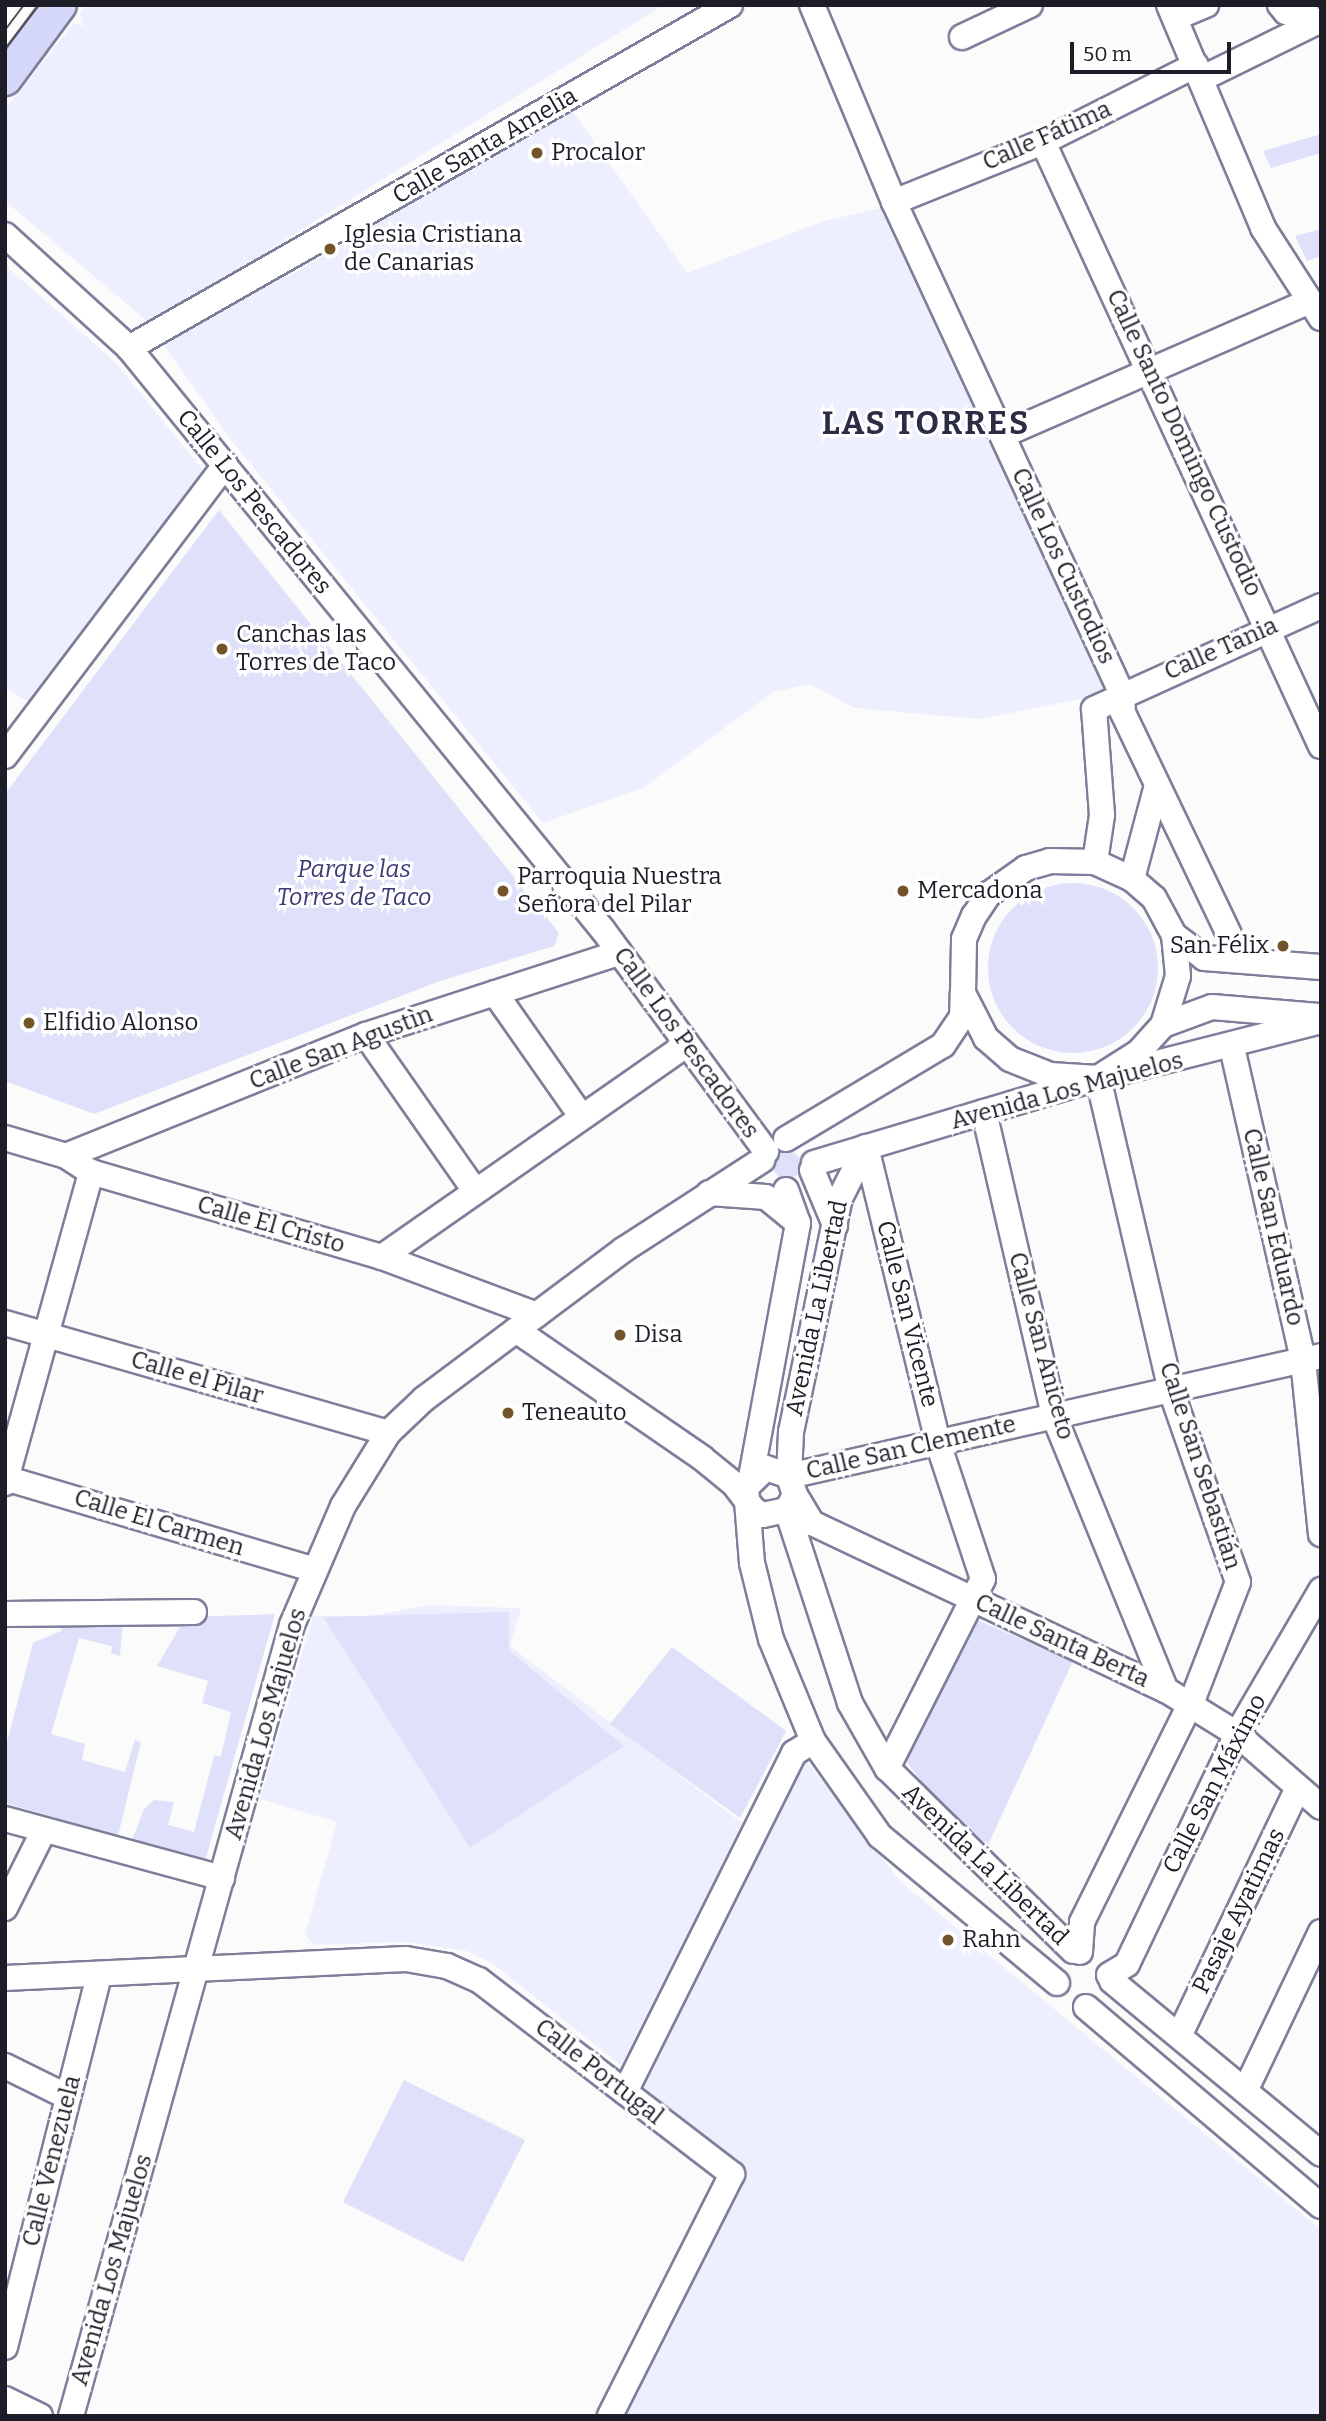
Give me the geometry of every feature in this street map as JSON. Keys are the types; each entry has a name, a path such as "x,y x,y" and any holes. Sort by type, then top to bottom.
{"main road":[{"path":"5,79 60,5"}],"street":[{"name":"Calle Santa Amelia","path":"129,348 730,5"},
{"name":"Calle Los Custodios","path":"812,5 894,202 1122,694 1123,713 1228,934"},
{"path":"962,37 1030,5"},
{"path":"1003,435 1151,371 1315,310 1263,228 1200,71 1172,11 1206,5"},
{"path":"1280,5 1286,12 1306,5"},
{"name":"Calle Fátima","path":"894,202 1043,142 1321,20"},
{"name":"Calle Santo Domingo Custodio","path":"1043,142 1269,626 1321,746"},
{"name":"Calle Los Pescadores","path":"5,235 129,348 620,953 773,1164"},
{"path":"5,756 225,465"},
{"name":"Calle Tania","path":"1095,862 1102,815 1094,709 1269,626 1321,606"},
{"path":"1132,879 1157,785"},
{"path":"1068,859 1095,862 1132,879 1154,898 1174,935 1178,976 1163,1025 1139,1052 1098,1078 1051,1075 1010,1059 986,1038 963,993 964,939 989,894 1026,868 1068,859"},
{"path":"1174,935 1204,958 1321,967"},
{"name":"Calle San Agustìn","path":"66,1156 366,1035 620,953"},
{"path":"495,993 580,1116"},
{"name":"Avenida Los Majuelos","path":"71,2416 195,1972 312,1569 388,1433 516,1330 709,1193 773,1164 943,1045 962,1017 963,993"},
{"name":"Avenida Los Majuelos","path":"1163,1025 1212,1007 1321,1016"},
{"name":"Avenida Los Majuelos","path":"813,1166 866,1147 1098,1078 1232,1047 1321,1021"},
{"path":"366,1035 474,1189"},
{"path":"382,1257 474,1189 686,1045"},
{"name":"Calle San Eduardo","path":"1232,1047 1312,1358 1321,1534"},
{"name":"Calle San Sebastián","path":"1077,1952 1082,1922 1190,1704 1238,1582 1171,1391 1098,1078"},
{"name":"Calle San Aniceto","path":"984,1112 1054,1416 1166,1690"},
{"name":"Calle El Cristo","path":"5,1138 66,1156 90,1172 382,1257 537,1315"},
{"path":"813,1166 807,1181 773,1164 799,1142 813,1166 835,1227"},
{"name":"Avenida La Libertad","path":"866,1147 847,1174 790,1432 790,1494 850,1703 887,1768 1077,1952"},
{"name":"Calle San Vicente","path":"866,1147 938,1443 983,1579 887,1768"},
{"name":"Avenida La Libertad","path":"773,1164 798,1223 749,1489 752,1563 771,1639 813,1741 880,1836 1057,1983"},
{"path":"6,1479 90,1172"},
{"path":"709,1193 766,1198 798,1223"},
{"name":"Calle el Pilar","path":"5,1323 388,1433"},
{"path":"516,1330 749,1489 763,1515 790,1494 766,1468 749,1489"},
{"name":"Calle San Clemente","path":"790,1494 938,1443 1312,1358"},
{"name":"Calle El Carmen","path":"6,1479 312,1569"},
{"name":"Calle Santa Berta","path":"790,1494 812,1523 1121,1668 1190,1704 1237,1734 1321,1807"},
{"name":"Calle San Máximo","path":"1110,1978 1127,1964 1237,1734 1321,1590"},
{"path":"5,1615 194,1612"},
{"path":"1121,1668 1138,1667 1150,1656"},
{"path":"625,2092 794,1753 813,1741"},
{"name":"Pasaje Ayatimas","path":"1180,2034 1298,1788"},
{"path":"5,1819 222,1878"},
{"path":"5,1908 44,1830"},
{"path":"1246,2090 1321,1933"},
{"path":"1318,2145 1077,1952 1060,1963 1057,1983 1321,2206"},
{"name":"Calle Portugal","path":"5,1978 195,1972 406,1959 447,1966 479,1980 732,2174 610,2416"},
{"name":"Calle Venezuela","path":"5,2347 99,1975"},
{"path":"1086,2007 1106,1998 1110,1978"},
{"path":"5,2066 68,2097"},
{"path":"5,2399 40,2416"}],"shaded area":[{"path":"86,5 664,5 265,252 286,278 571,109 687,273 824,221 889,206 1116,692 980,719 854,708 810,684 773,692 643,788 543,823 232,441 147,321 5,201 5,110 74,23 83,26 80,13"},
{"path":"5,265 116,363 206,474 31,703 5,688"},
{"path":"428,1605 521,1608 510,1646 742,1823 623,2067 492,1963 467,1951 404,1942 314,1945 305,1935 337,1822 260,1799 313,1616 372,1616"},
{"path":"796,1748 901,1882 1321,2230 1321,2416 617,2416 741,2177 630,2083"}],"green space":[{"path":"1321,134 1321,153 1271,168 1263,151"},
{"path":"1321,229 1321,256 1307,261 1295,236"},
{"name":"Parque las Torres de Taco","path":"219,510 559,933 554,946 440,981 94,1114 5,1081 5,794"},
{"path":"1073,883 1106,889 1133,908 1152,935 1158,968 1152,1001 1133,1028 1106,1047 1073,1053 1040,1047 1013,1028 994,1001 988,968 994,935 1013,908 1040,889"},
{"path":"787,1151 797,1155 801,1165 797,1175 787,1179 777,1175 773,1165 777,1155"},
{"path":"509,1612 509,1650 624,1746 470,1848 323,1617"},
{"path":"275,1614 205,1861 132,1840 144,1809 154,1800 174,1802 168,1825 194,1832 214,1756 221,1756 231,1712 202,1703 208,1681 157,1666 186,1617"},
{"path":"123,1620 120,1656 111,1653 112,1646 79,1638 51,1734 85,1744 82,1760 125,1772 135,1740 141,1742 118,1836 5,1803 5,1750 33,1643 61,1631 63,1623"},
{"path":"977,1620 1073,1661 988,1845 929,1792 907,1762 967,1621"},
{"path":"672,1647 786,1731 740,1818 610,1724"},
{"path":"404,2080 525,2140 463,2262 343,2202"}],"tram line":[{"path":"5,30 24,5"},
{"path":"5,49 39,5"}],"place":[{"name":"Procalor","path":"537,153"},
{"name":"Iglesia Cristiana de Canarias","path":"330,249"},
{"name":"Canchas las Torres de Taco","path":"222,649"},
{"name":"Parroquia Nuestra Señora del Pilar","path":"503,891"},
{"name":"Mercadona","path":"903,891"},
{"name":"San Félix","path":"1283,946"},
{"name":"Elfidio Alonso","path":"29,1023"},
{"name":"Disa","path":"620,1335"},
{"name":"Teneauto","path":"508,1413"},
{"name":"Rahn","path":"948,1940"}],"district":[{"name":"LAS TORRES","path":"926,423"}]}
